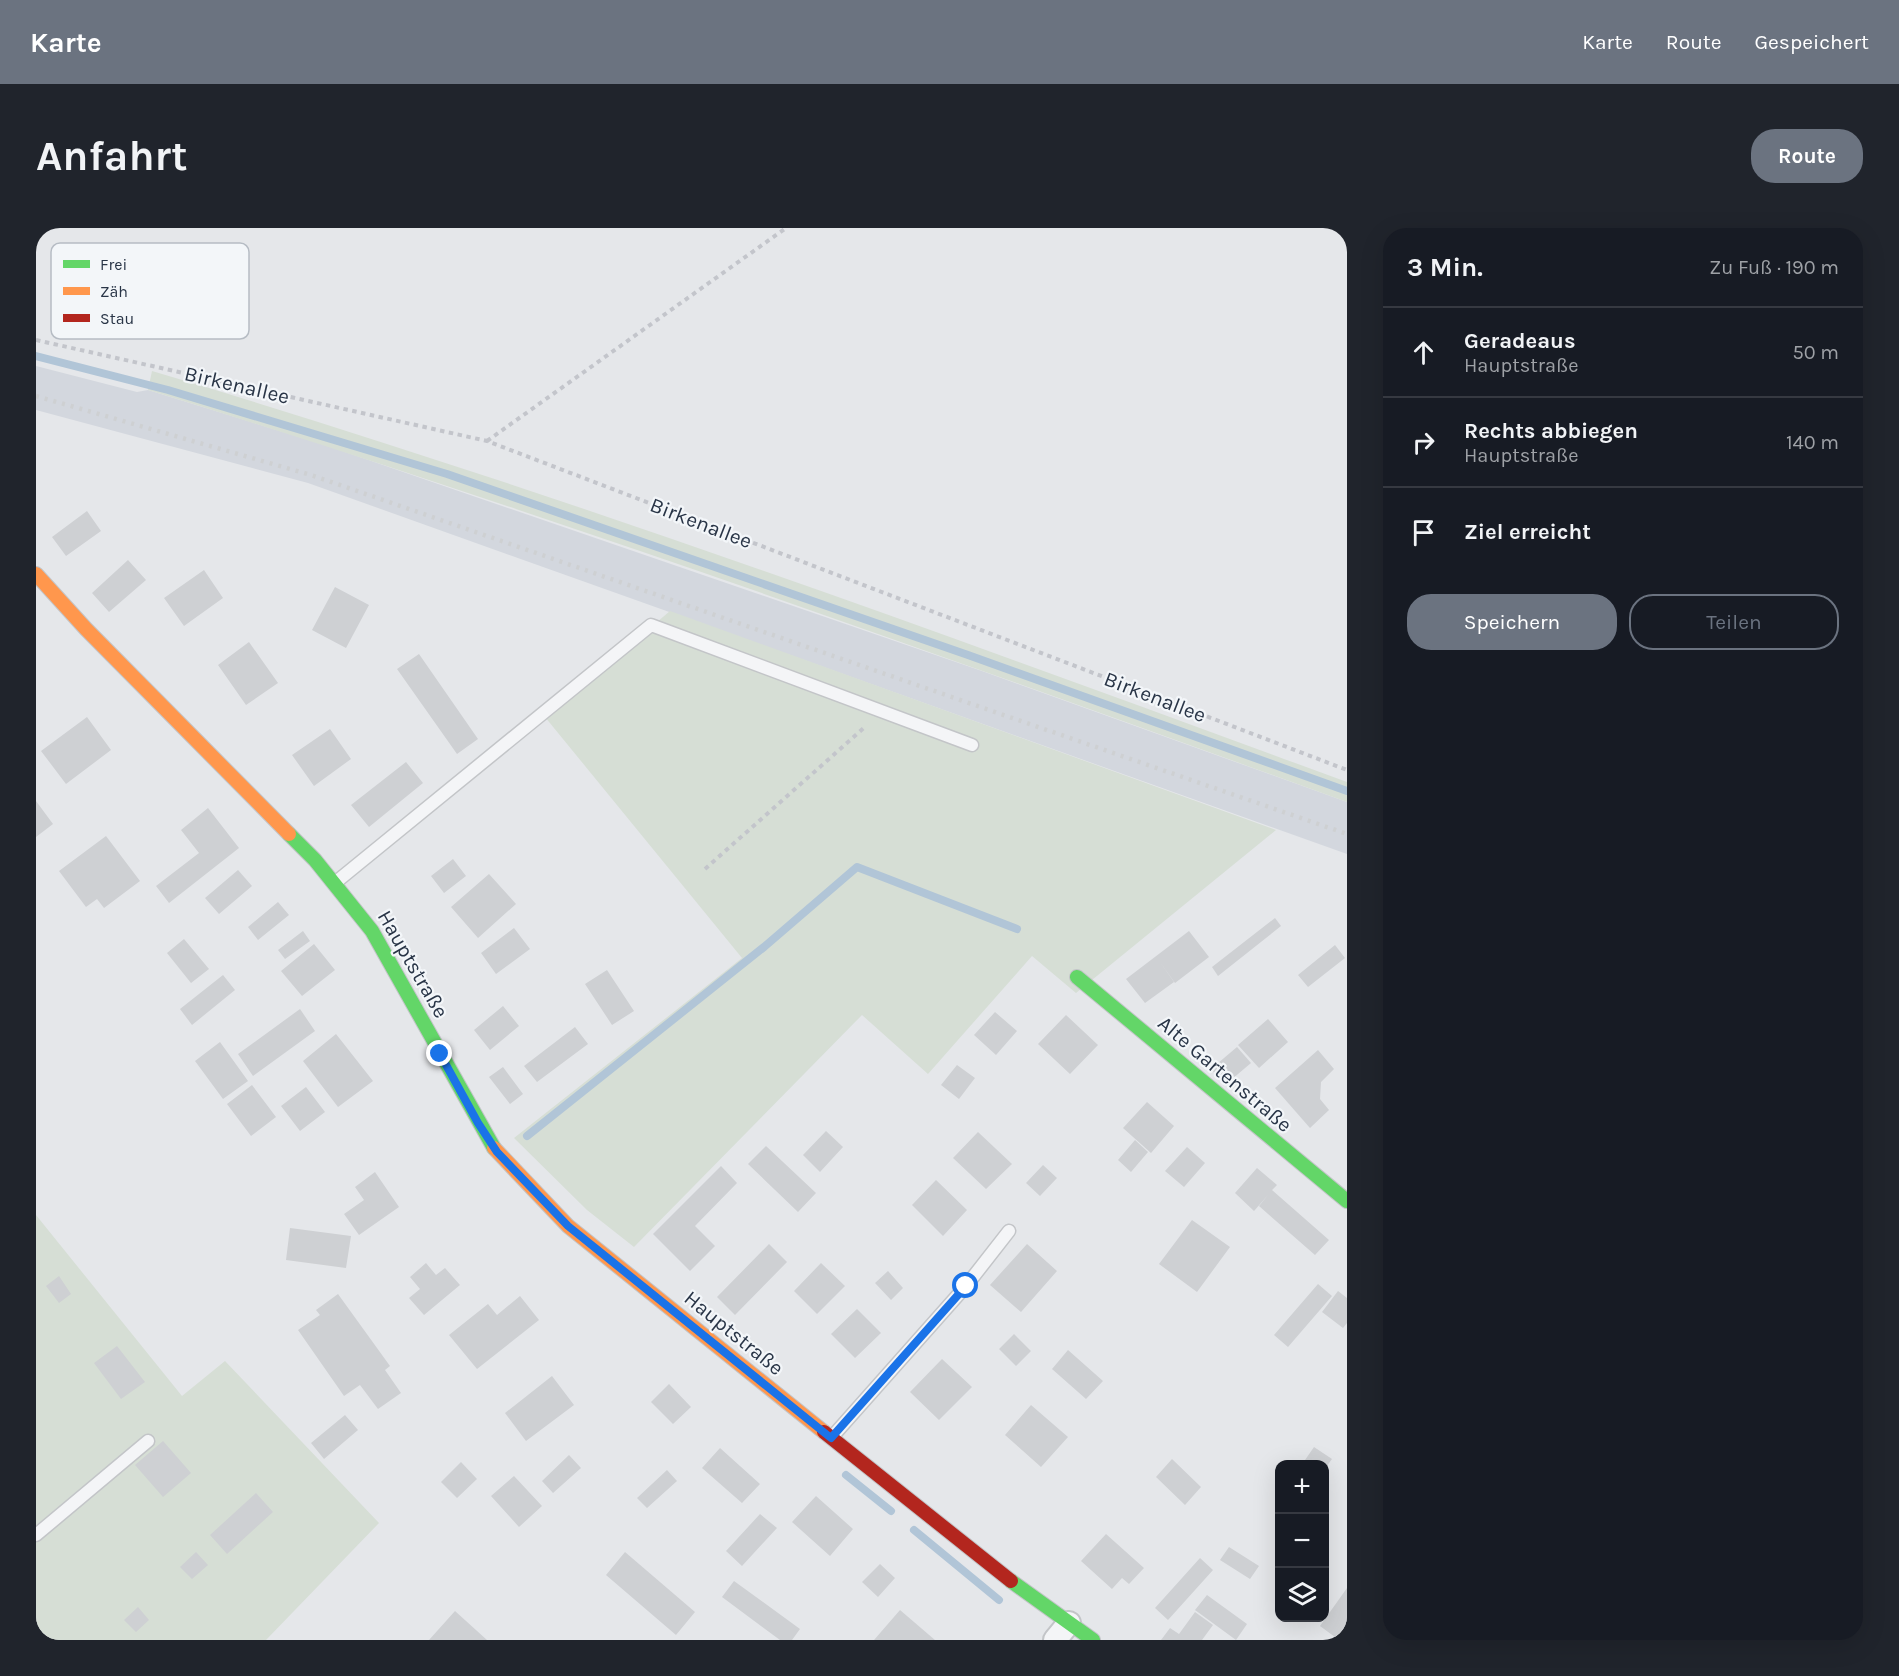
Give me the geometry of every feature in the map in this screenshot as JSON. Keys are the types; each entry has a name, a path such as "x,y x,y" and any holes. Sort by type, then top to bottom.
{"street":[{"name":"Hauptstraße","path":"36,574 86,629 335,883 383,949 478,1123 497,1152 568,1226 993,1568 1062,1632 1094,1640"},
{"name":"Alte Gartenstraße","path":"1077,977 1347,1201"}],"lane":[{"path":"335,883 651,625 972,745"},
{"path":"831,1438 966,1286 1009,1231"},
{"path":"36,1535 148,1441"}],"path":[{"path":"487,441 786,228"},
{"name":"Birkenallee","path":"36,340 487,441 1347,770"},
{"path":"705,869 882,711"}],"shaded area":[{"path":"36,366 137,392 148,390 325,445 982,671 1347,802 1347,854 308,483 36,410"},
{"path":"152,371 454,465 753,567 1050,673 1347,782 1347,802 1049,694 600,537 148,390"},
{"path":"670,611 1276,830 1076,993 1032,956 928,1074 862,1015 634,1247 587,1210 514,1138 742,958 545,717"},
{"path":"36,1215 182,1396 225,1361 379,1523 266,1640 36,1640"}],"building":[{"path":"87,511 101,531 66,556 52,537"},
{"path":"128,560 146,580 109,612 92,593"},
{"path":"204,570 223,598 184,626 164,598"},
{"path":"335,587 369,605 346,648 312,630"},
{"path":"249,642 278,683 246,705 218,665"},
{"path":"419,654 478,739 457,754 397,669"},
{"path":"87,717 111,750 66,784 41,751"},
{"path":"330,729 351,759 314,786 292,755"},
{"path":"406,762 423,783 369,827 351,805"},
{"path":"36,801 53,824 36,837"},
{"path":"208,808 239,848 169,903 156,886 199,853 181,830"},
{"path":"106,836 140,881 104,908 97,899 86,907 59,871"},
{"path":"453,859 466,876 444,893 431,876"},
{"path":"238,870 252,886 219,914 205,898"},
{"path":"489,874 516,904 478,938 451,907"},
{"path":"278,902 289,915 258,940 248,927"},
{"path":"1275,918 1281,926 1218,976 1212,967"},
{"path":"514,928 530,949 496,974 481,953"},
{"path":"303,931 310,941 285,959 278,950"},
{"path":"1189,931 1209,957 1175,983 1160,962 1174,982 1145,1003 1126,979"},
{"path":"184,939 209,969 191,983 167,953"},
{"path":"314,944 335,970 302,996 281,971"},
{"path":"1335,945 1345,958 1308,987 1298,975"},
{"path":"607,970 634,1011 612,1025 585,984"},
{"path":"223,975 235,990 192,1025 180,1009"},
{"path":"503,1006 519,1026 490,1050 474,1030"},
{"path":"300,1009 315,1031 253,1076 238,1054"},
{"path":"995,1012 1017,1031 996,1055 974,1035"},
{"path":"1066,1015 1098,1045 1070,1074 1038,1044"},
{"path":"1268,1019 1288,1042 1259,1068 1238,1045"},
{"path":"575,1027 588,1044 537,1082 524,1066"},
{"path":"336,1034 373,1081 338,1107 303,1061"},
{"path":"220,1042 248,1081 223,1099 195,1061"},
{"path":"1237,1047 1251,1063 1225,1085 1211,1069"},
{"path":"1318,1050 1334,1069 1321,1082 1320,1099 1329,1110 1310,1128 1275,1088"},
{"path":"957,1065 975,1078 959,1099 941,1085"},
{"path":"503,1067 523,1094 510,1104 489,1077"},
{"path":"252,1085 276,1117 251,1136 227,1104"},
{"path":"306,1087 325,1112 300,1131 281,1106"},
{"path":"1147,1102 1174,1126 1151,1153 1123,1128"},
{"path":"826,1131 843,1147 820,1172 803,1155"},
{"path":"978,1132 1012,1164 986,1189 953,1158"},
{"path":"1135,1140 1148,1152 1131,1172 1118,1160"},
{"path":"766,1146 816,1193 798,1212 748,1164"},
{"path":"1187,1147 1205,1163 1184,1187 1165,1171"},
{"path":"1043,1165 1057,1178 1040,1196 1026,1183"},
{"path":"721,1166 737,1183 695,1226 715,1246 690,1271 653,1234"},
{"path":"1257,1168 1277,1185 1272,1190 1329,1240 1315,1255 1259,1206 1268,1195 1254,1211 1235,1193"},
{"path":"375,1172 399,1207 359,1235 344,1214 364,1200 355,1187"},
{"path":"936,1180 967,1210 943,1236 912,1205"},
{"path":"1192,1220 1230,1247 1197,1292 1159,1264"},
{"path":"290,1228 351,1236 346,1268 286,1260"},
{"path":"769,1244 787,1262 735,1315 717,1297"},
{"path":"1027,1244 1057,1271 1021,1312 990,1285"},
{"path":"426,1263 436,1275 445,1268 460,1285 424,1315 409,1298 420,1289 410,1277"},
{"path":"821,1263 845,1286 817,1314 794,1291"},
{"path":"888,1271 903,1288 891,1300 875,1283"},
{"path":"59,1276 71,1294 59,1303 46,1286"},
{"path":"1318,1284 1332,1296 1288,1347 1274,1335"},
{"path":"1338,1291 1347,1298 1347,1323 1343,1328 1322,1312"},
{"path":"338,1294 390,1366 385,1370 401,1393 378,1409 360,1385 344,1396 298,1330 320,1315 316,1310"},
{"path":"520,1296 539,1320 477,1369 449,1335 488,1304 497,1315"},
{"path":"857,1309 881,1333 855,1358 831,1334"},
{"path":"1014,1334 1031,1351 1016,1366 999,1349"},
{"path":"117,1346 145,1382 121,1399 94,1363"},
{"path":"1068,1350 1103,1381 1086,1399 1052,1369"},
{"path":"942,1359 972,1387 939,1420 910,1392"},
{"path":"552,1376 574,1405 526,1441 505,1413"},
{"path":"669,1384 691,1407 673,1424 651,1402"},
{"path":"1031,1405 1068,1437 1041,1467 1005,1435"},
{"path":"345,1415 358,1430 324,1459 311,1443"},
{"path":"163,1441 191,1473 163,1497 135,1465"},
{"path":"1314,1447 1332,1459 1329,1463 1329,1460 1305,1460"},
{"path":"720,1448 760,1484 742,1503 702,1468"},
{"path":"569,1455 581,1468 553,1493 542,1481"},
{"path":"1172,1459 1201,1487 1185,1505 1156,1477"},
{"path":"461,1462 477,1479 457,1498 441,1482"},
{"path":"667,1470 677,1481 647,1508 637,1498"},
{"path":"514,1476 542,1506 519,1527 491,1496"},
{"path":"256,1493 273,1512 227,1554 210,1535"},
{"path":"816,1496 853,1529 830,1556 792,1522"},
{"path":"760,1514 777,1528 742,1566 726,1551"},
{"path":"1106,1534 1144,1568 1129,1584 1122,1578 1112,1589 1081,1561"},
{"path":"1229,1547 1259,1566 1250,1579 1220,1560"},
{"path":"196,1552 208,1565 192,1579 180,1567"},
{"path":"625,1552 695,1612 676,1635 606,1575"},
{"path":"1200,1558 1213,1570 1168,1620 1155,1608"},
{"path":"880,1564 895,1578 878,1597 862,1582"},
{"path":"734,1581 800,1629 792,1640 780,1640 722,1597"},
{"path":"1347,1588 1347,1636 1344,1640 1339,1640 1320,1626 1323,1622 1329,1622 1329,1613"},
{"path":"1207,1595 1247,1624 1236,1640 1195,1610"},
{"path":"138,1607 149,1620 136,1632 124,1620"},
{"path":"900,1610 935,1640 874,1640"},
{"path":"455,1611 487,1640 429,1640"},
{"path":"1195,1612 1213,1625 1202,1640 1161,1640 1170,1628 1179,1634"}],"waterway":[{"path":"36,356 168,390 447,474 968,655 1347,791"},
{"path":"527,1136 764,947 857,867 1017,929"},
{"path":"846,1475 891,1511"},
{"path":"914,1530 999,1600"}],"railway":[{"path":"36,396 311,475 1347,834"}],"traffic: fast":[{"path":"289,834 315,860 372,931 494,1148"},
{"path":"1077,977 1347,1201"},
{"path":"1011,1581 1093,1640"}],"traffic: slow":[{"path":"36,574 86,629 289,834"},
{"path":"494,1148 568,1226 824,1432"}],"traffic: jam":[{"path":"824,1432 1011,1581"}],"route":[{"path":"440,1054 478,1123 497,1152 568,1226 831,1438 966,1286"}]}
